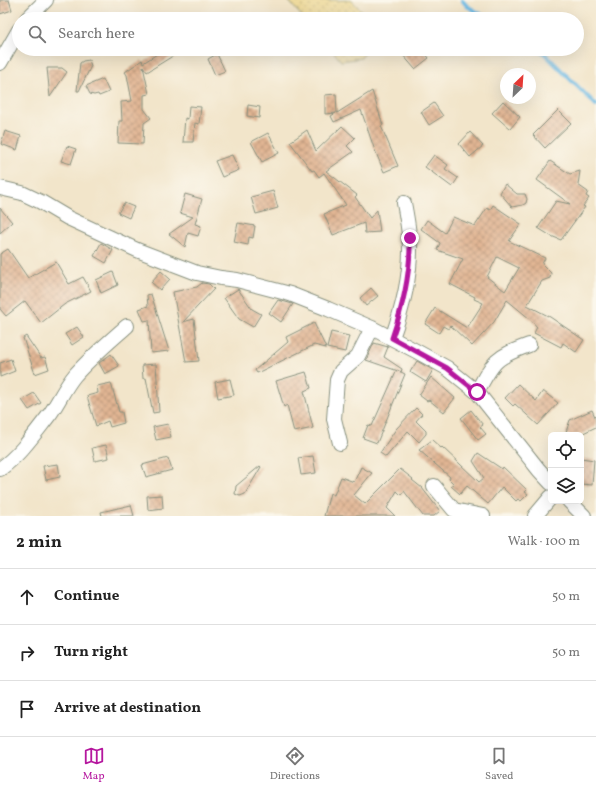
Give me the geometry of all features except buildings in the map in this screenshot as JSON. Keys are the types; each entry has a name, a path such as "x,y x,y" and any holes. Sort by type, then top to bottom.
{"street":[{"path":"34,12 46,0"},
{"path":"0,64 12,43"},
{"path":"2,191 22,194 41,202 68,218 137,250 197,273 237,280 290,294 328,308 392,338 447,368 477,392 539,470 548,479"},
{"path":"392,338 403,302 410,252 408,224 404,203"},
{"path":"0,469 12,459 41,424 76,374 94,355 127,326"},
{"path":"340,442 334,419 337,380 341,372 358,356 372,328"},
{"path":"477,392 490,368 499,358 511,351 529,345"},
{"path":"434,486 454,510 482,516"},
{"path":"535,516 548,501"},
{"path":"572,504 584,516"}],"sand":[{"path":"288,0 351,0 363,12 298,12"},
{"path":"337,56 363,56 361,58 341,61"}],"waterway":[{"path":"462,0 467,6 477,12"},
{"path":"547,56 596,105"}],"route":[{"path":"410,238 406,289 400,315 392,338 447,368 477,392"}]}
